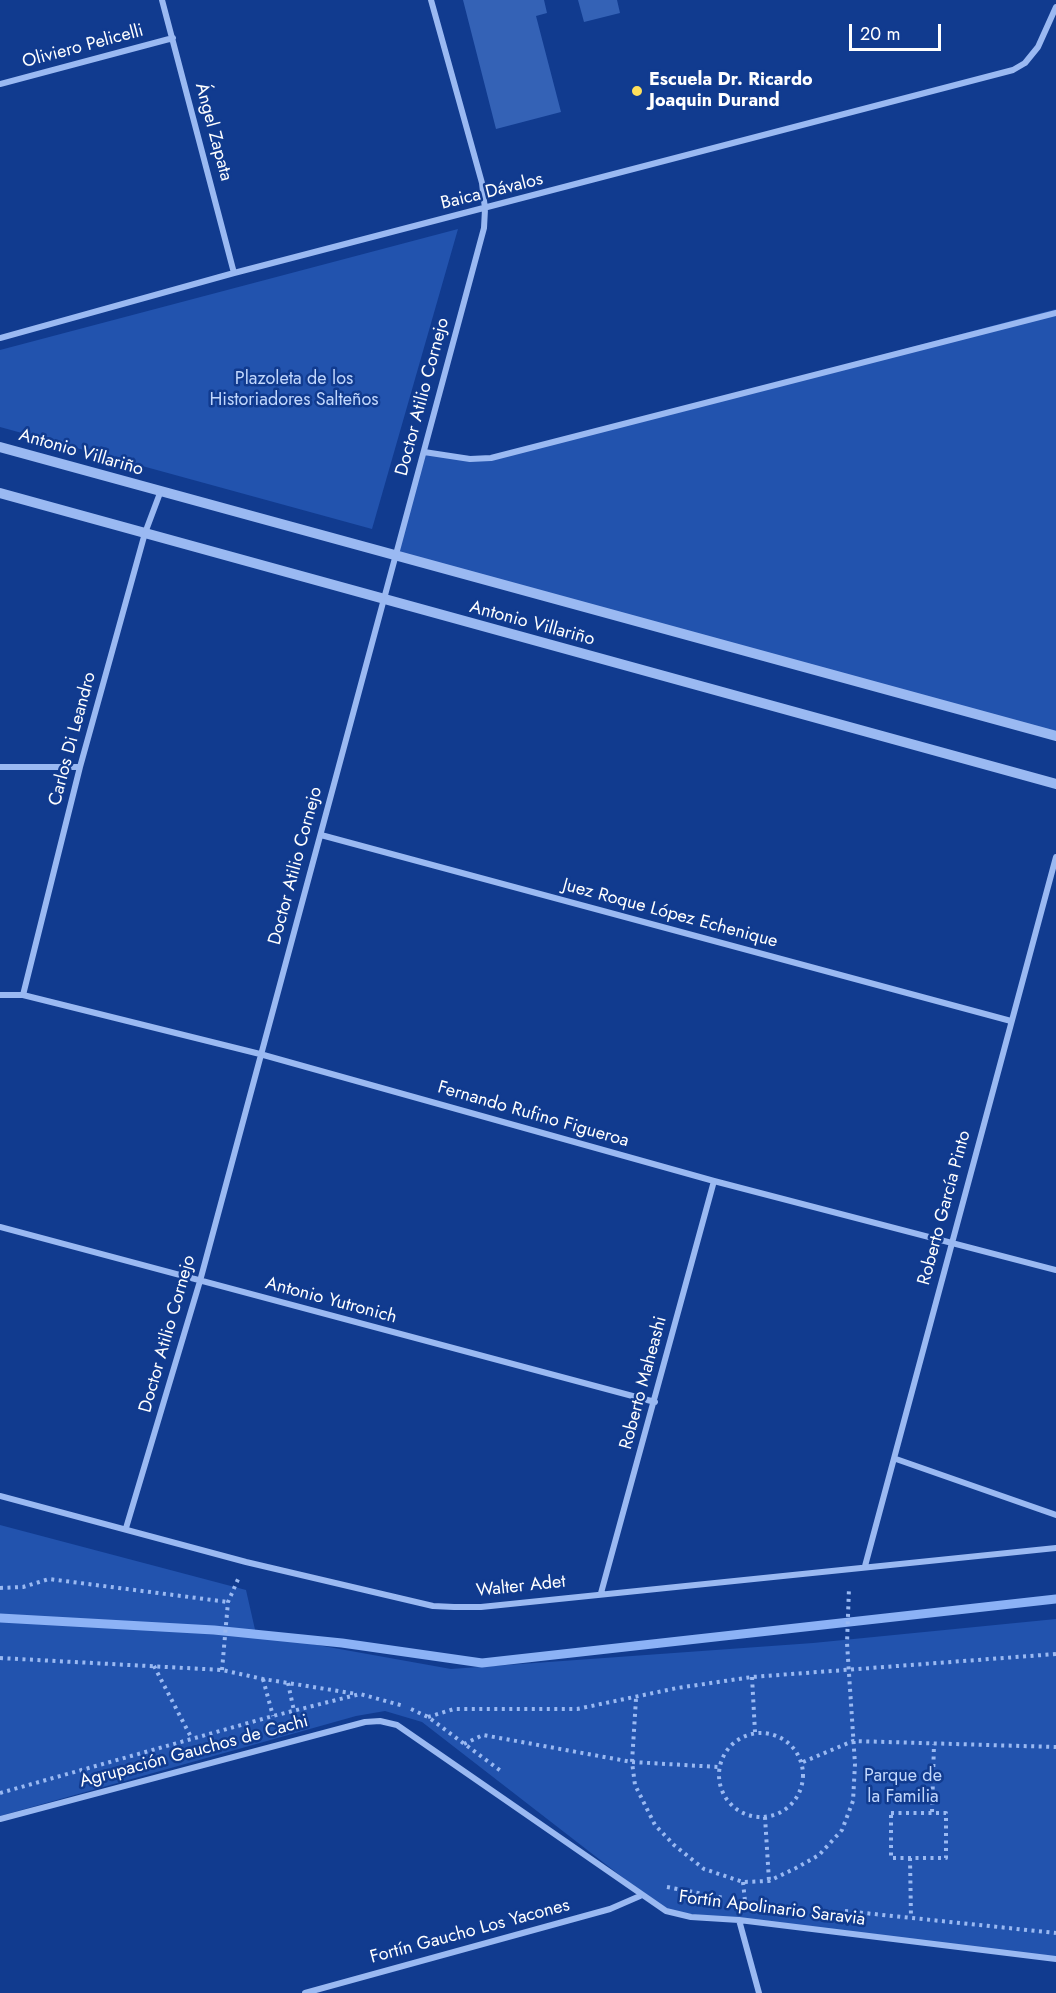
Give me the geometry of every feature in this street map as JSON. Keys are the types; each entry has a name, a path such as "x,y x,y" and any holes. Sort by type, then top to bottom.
{"street":[{"name":"Ángel Zapata","path":"162,0 234,273"},
{"name":"Doctor Atilio Cornejo","path":"126,1528 200,1281 484,228 486,209 482,183 431,0"},
{"name":"Baica Dávalos","path":"0,338 234,273 992,76 1025,63 1038,48 1056,7"},
{"name":"Oliviero Pelicelli","path":"0,84 173,38"},
{"path":"424,452 470,459 491,458 1056,313"},
{"name":"Antonio Villariño","path":"0,447 160,493 1056,736"},
{"name":"Antonio Villariño","path":"0,493 1056,784"},
{"name":"Carlos Di Leandro","path":"22,995 80,767 145,533 160,493"},
{"path":"0,767 80,767"},
{"name":"Juez Roque López Echenique","path":"321,835 1011,1021"},
{"name":"Roberto García Pinto","path":"866,1566 897,1459 951,1242 1056,857"},
{"name":"Fernando Rufino Figueroa","path":"0,995 22,995 260,1054 714,1181 1056,1270"},
{"name":"Roberto Maheashi","path":"602,1593 714,1181"},
{"name":"Antonio Yutronich","path":"0,1227 655,1402"},
{"path":"897,1459 1056,1515"},
{"name":"Walter Adet","path":"0,1496 246,1562 433,1606 480,1607 1056,1548"},
{"name":"Agrupación Gauchos de Cachi","path":"0,1819 365,1722 380,1721 396,1725"},
{"name":"Fortín Apolinario Saravia","path":"396,1725 640,1896 666,1911 691,1917 739,1920 1056,1959"},
{"name":"Fortín Gaucho Los Yacones","path":"305,1993 610,1910 640,1896"},
{"path":"739,1920 759,1993"}],"path":[{"path":"222,1670 228,1602 246,1562"},
{"path":"0,1588 23,1587 49,1579 228,1602"},
{"path":"636,1699 632,1762 634,1785 655,1825 674,1845 704,1869 743,1882 769,1881 819,1855 842,1830 853,1801 854,1741 847,1643 849,1603"},
{"path":"428,1718 454,1709 578,1709 636,1699 677,1688 752,1677 1056,1654"},
{"path":"0,1658 222,1670 396,1702 428,1718 511,1778"},
{"path":"154,1665 192,1739"},
{"path":"752,1677 755,1732"},
{"path":"263,1679 273,1716"},
{"path":"288,1683 294,1711"},
{"path":"0,1793 273,1716 360,1694"},
{"path":"755,1732 773,1734 789,1743 803,1762 803,1778 797,1797 783,1810 765,1817 745,1815 729,1804 719,1787 718,1767 725,1751 738,1739 755,1732"},
{"path":"464,1744 483,1735 632,1762 718,1767"},
{"path":"803,1762 854,1741 1056,1747"},
{"path":"932,1812 934,1744"},
{"path":"932,1812 946,1813 946,1858 891,1858 891,1813 932,1812"},
{"path":"765,1817 769,1881"},
{"path":"910,1858 911,1918"},
{"path":"743,1882 745,1901"},
{"path":"663,1886 678,1891 756,1902"},
{"path":"840,1911 1056,1933"}],"green space":[{"name":"Plazoleta de los Historiadores Salteños","path":"458,229 372,529 0,427 0,350"},
{"path":"1056,309 1056,736 397,557 424,452 491,458"},
{"name":"Parque de la Familia","path":"0,1525 246,1590 256,1634 451,1669 813,1643 1056,1619 1056,1959 666,1911 422,1722 385,1711 356,1716 0,1816"}],"building":[{"path":"463,0 544,0 547,13 536,16 561,112 496,129"},
{"path":"578,0 617,0 620,13 584,22"}],"waterway":[{"path":"0,1618 214,1630 342,1643 482,1663 1056,1599"}],"place":[{"name":"Escuela Dr. Ricardo Joaquin Durand","path":"637,91"}]}
